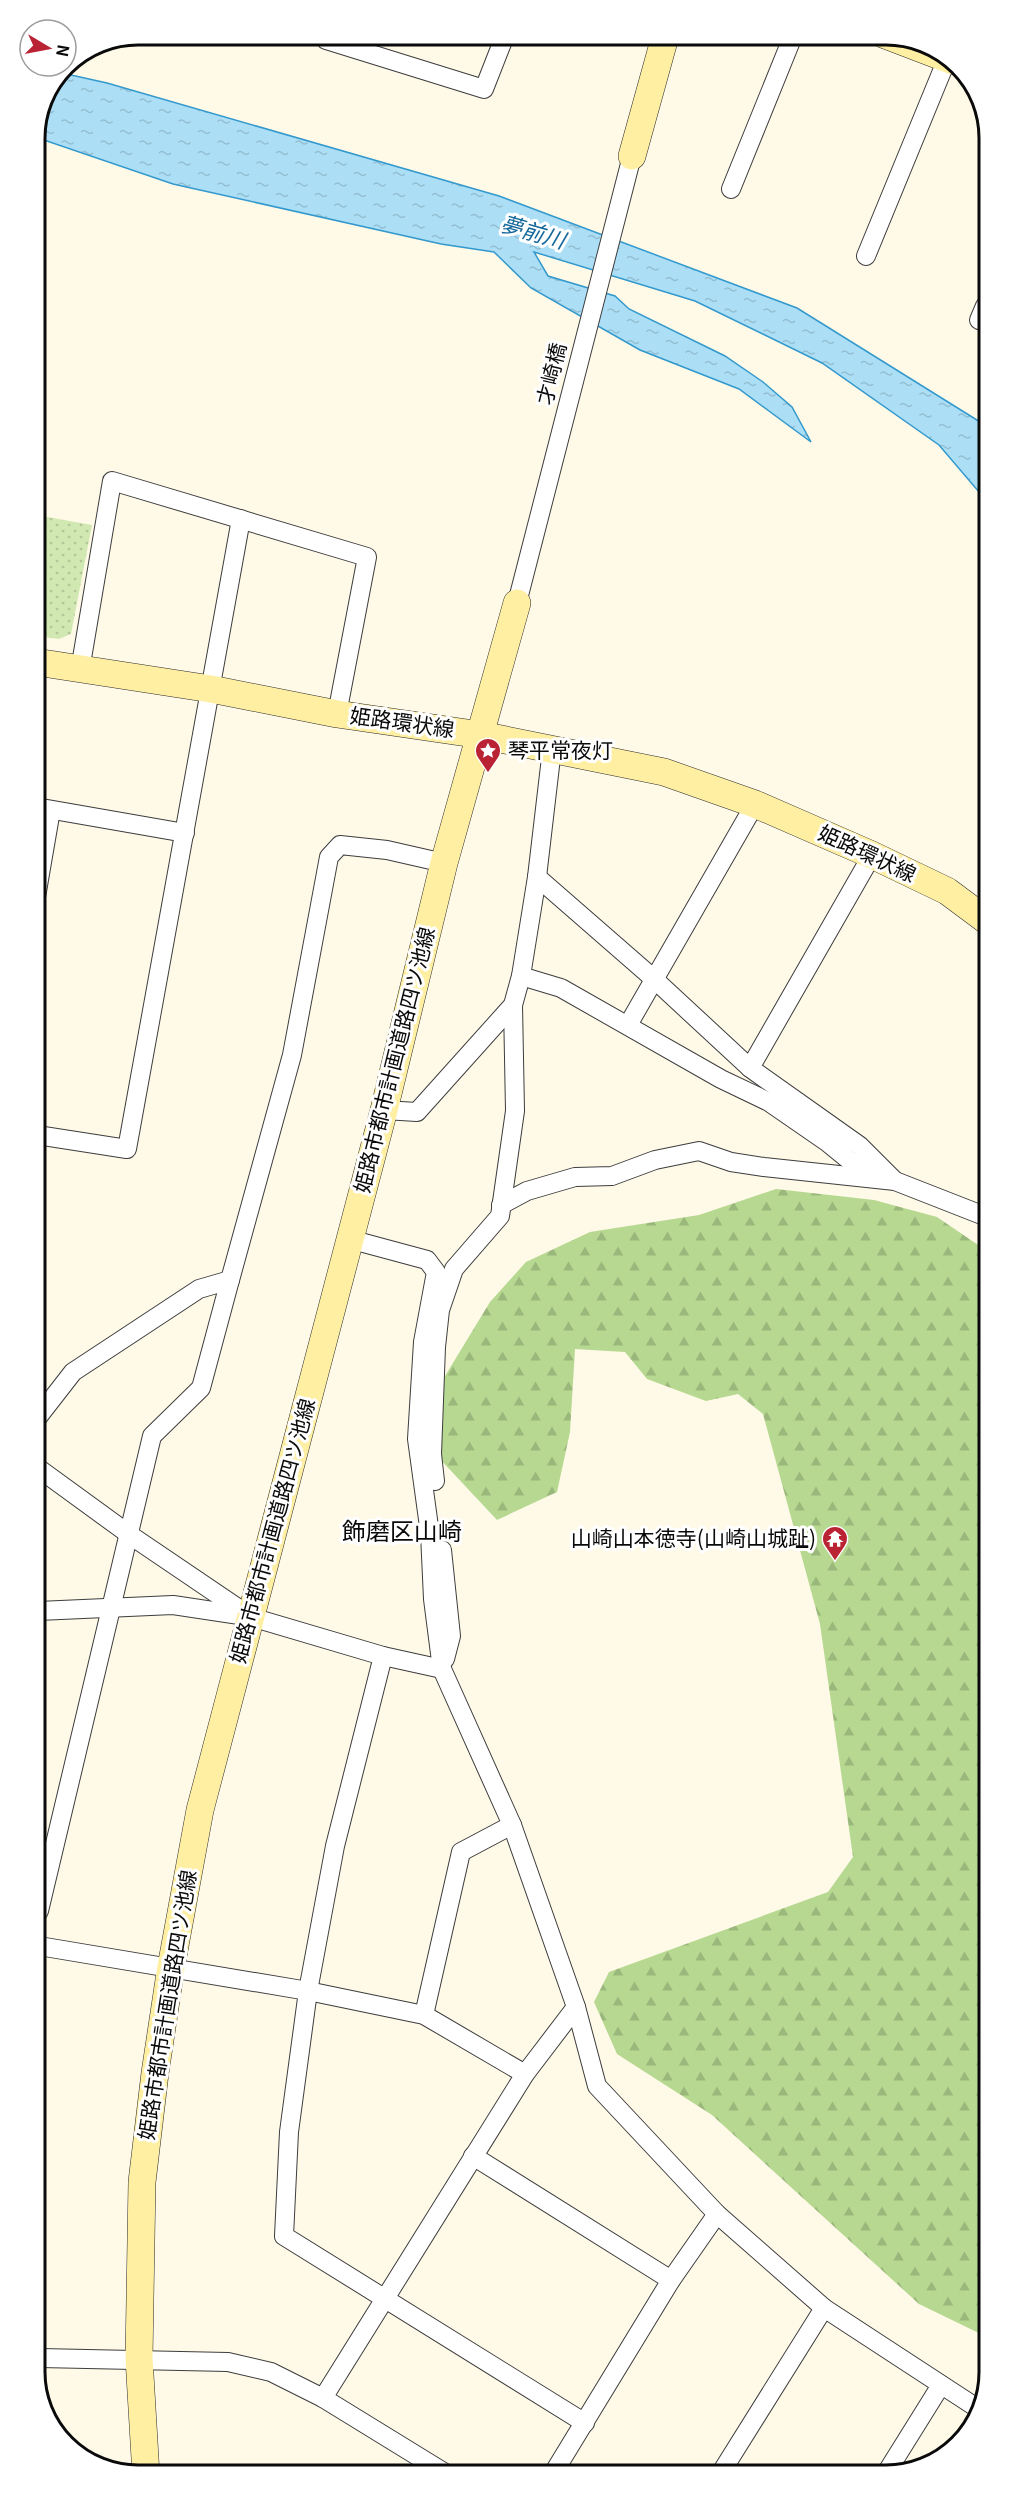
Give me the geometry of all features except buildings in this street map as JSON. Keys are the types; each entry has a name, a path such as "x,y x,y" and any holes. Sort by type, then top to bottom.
{"street":[{"path":"355,45 484,89 501,45"},
{"path":"632,156 663,45"},
{"path":"731,189 789,45"},
{"path":"866,256 947,68"},
{"name":"才崎橋","path":"517,603 632,156"},
{"path":"80,670 112,481 367,557 337,714"},
{"path":"45,1136 127,1149 241,519"},
{"name":"姫路市都市計画道路四ツ池線","path":"145,2465 139,2358 142,2182 171,1967 200,1810 384,1110 444,863 517,603"},
{"name":"姫路環状線","path":"45,664 211,689 337,714 481,735 664,772 754,804 872,855 947,891 979,915"},
{"path":"442,1669 451,1636 432,1454 436,1347 440,1310 454,1269 500,1216 515,1111 513,1005 522,976 537,878 552,749"},
{"path":"628,1025 754,804"},
{"path":"45,808 185,833"},
{"path":"45,1885 109,1607 130,1535 152,1436 201,1388 292,1055 328,856 340,845 387,850 444,863"},
{"path":"750,1068 872,855"},
{"path":"537,878 654,979 750,1068 774,1096 871,1178"},
{"path":"522,976 561,988 721,1078 774,1096 860,1146 895,1181"},
{"path":"384,1110 417,1112 513,1005"},
{"path":"501,1205 526,1191 575,1177 612,1176 655,1160 699,1151 730,1162 895,1181 979,1214"},
{"path":"349,1239 427,1260 436,1272 423,1342 417,1439 430,1534 433,1599 442,1669 512,1825 576,2007 597,2086 717,2214 824,2308 972,2405"},
{"path":"45,1408 73,1372 198,1289 230,1280"},
{"path":"45,1473 130,1535 251,1617"},
{"path":"45,1611 173,1605 251,1617 383,1656 442,1669"},
{"path":"383,1656 335,1846 308,1991 289,2132 284,2236 585,2422"},
{"path":"424,2015 461,1852 512,1825"},
{"path":"45,1947 308,1991 424,2015 525,2074"},
{"path":"322,2398 525,2074 576,2007"},
{"path":"473,2156 671,2280"},
{"path":"558,2465 671,2280 717,2214"},
{"path":"726,2465 824,2308"},
{"path":"45,2358 139,2358 228,2362 271,2372 322,2398 432,2465"},
{"path":"891,2464 941,2385"}],"green space":[{"path":"45,517 92,525 71,634 59,639 45,637"},
{"path":"776,1189 874,1200 937,1217 979,1246 979,2333 919,2304 712,2115 617,2054 594,2002 609,1972 828,1892 853,1857 820,1624 763,1414 738,1394 706,1401 647,1379 625,1352 575,1349 570,1432 557,1492 497,1520 438,1457 442,1381 490,1302 526,1262 590,1232 699,1215"}],"water":[{"name":"夢前川","path":"78,77 107,83 499,196 797,308 979,421 979,492 939,445 822,363 695,301 534,252 548,276 615,296 629,309 725,356 763,382 792,407 811,442 739,389 640,350 531,288 494,252 441,244 173,184 45,140 48,114 55,97 68,78"}],"place":[{"name":"琴平常夜灯","path":"488,774"},
{"name":"山崎山本徳寺(山崎山城趾)","path":"835,1562"}],"district":[{"name":"飾磨区山崎","path":"402,1532"}]}
